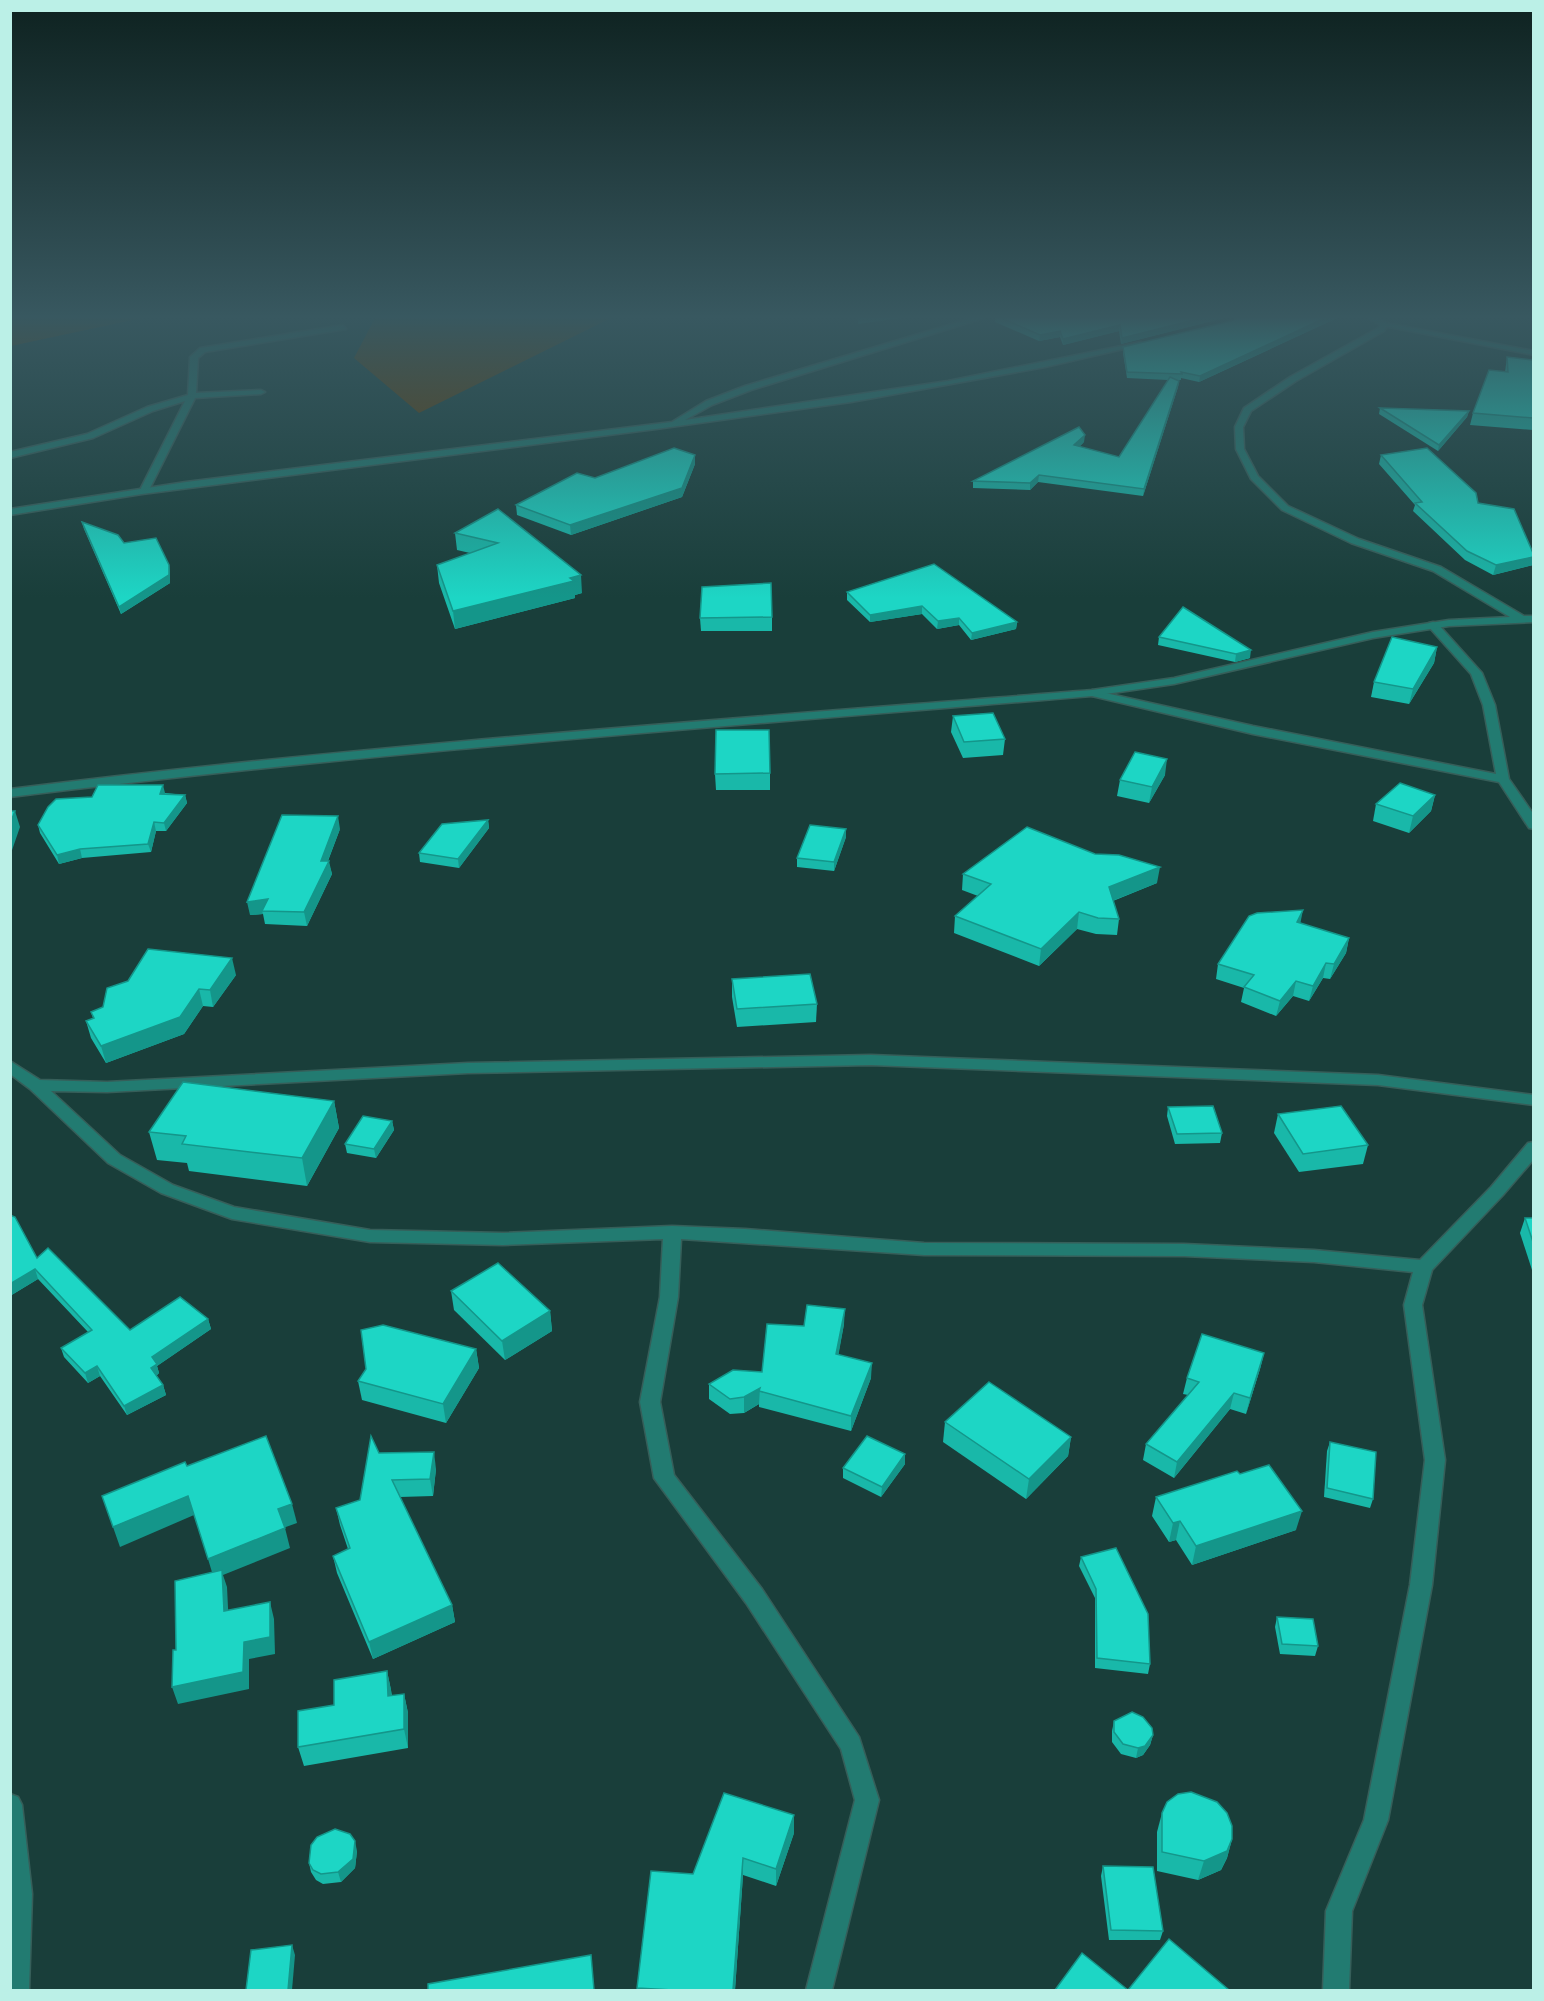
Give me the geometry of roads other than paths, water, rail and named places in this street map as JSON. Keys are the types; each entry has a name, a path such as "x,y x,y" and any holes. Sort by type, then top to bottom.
{"street":[{"path":"10,454 90,436 143,411"},
{"path":"145,490 184,411"},
{"path":"671,425 694,411"},
{"path":"10,512 145,490 772,411"},
{"path":"1246,411 1239,427 1240,448 1254,477 1285,508 1354,541 1437,569 1520,618"},
{"path":"10,793 160,773 414,746 1092,693 1174,681 1362,638 1433,625 1533,619"},
{"path":"1433,625 1476,673 1490,705 1503,779 1533,825"},
{"path":"1092,693 1252,730 1503,779"},
{"path":"36,1085 107,1087 468,1068 870,1060 1378,1080 1533,1100"},
{"path":"10,1066 36,1085 114,1159 167,1190 232,1213 370,1236 503,1239 672,1232 745,1234 924,1249 1184,1250 1314,1256 1424,1267"},
{"path":"1336,1990 1339,1911 1376,1820 1420,1585 1435,1461 1413,1305 1424,1267 1497,1191 1533,1147"},
{"path":"672,1232 669,1297 650,1402 664,1478 753,1596 850,1745 867,1800 819,1990"},
{"path":"10,1806 20,1894 16,1990"}]}
